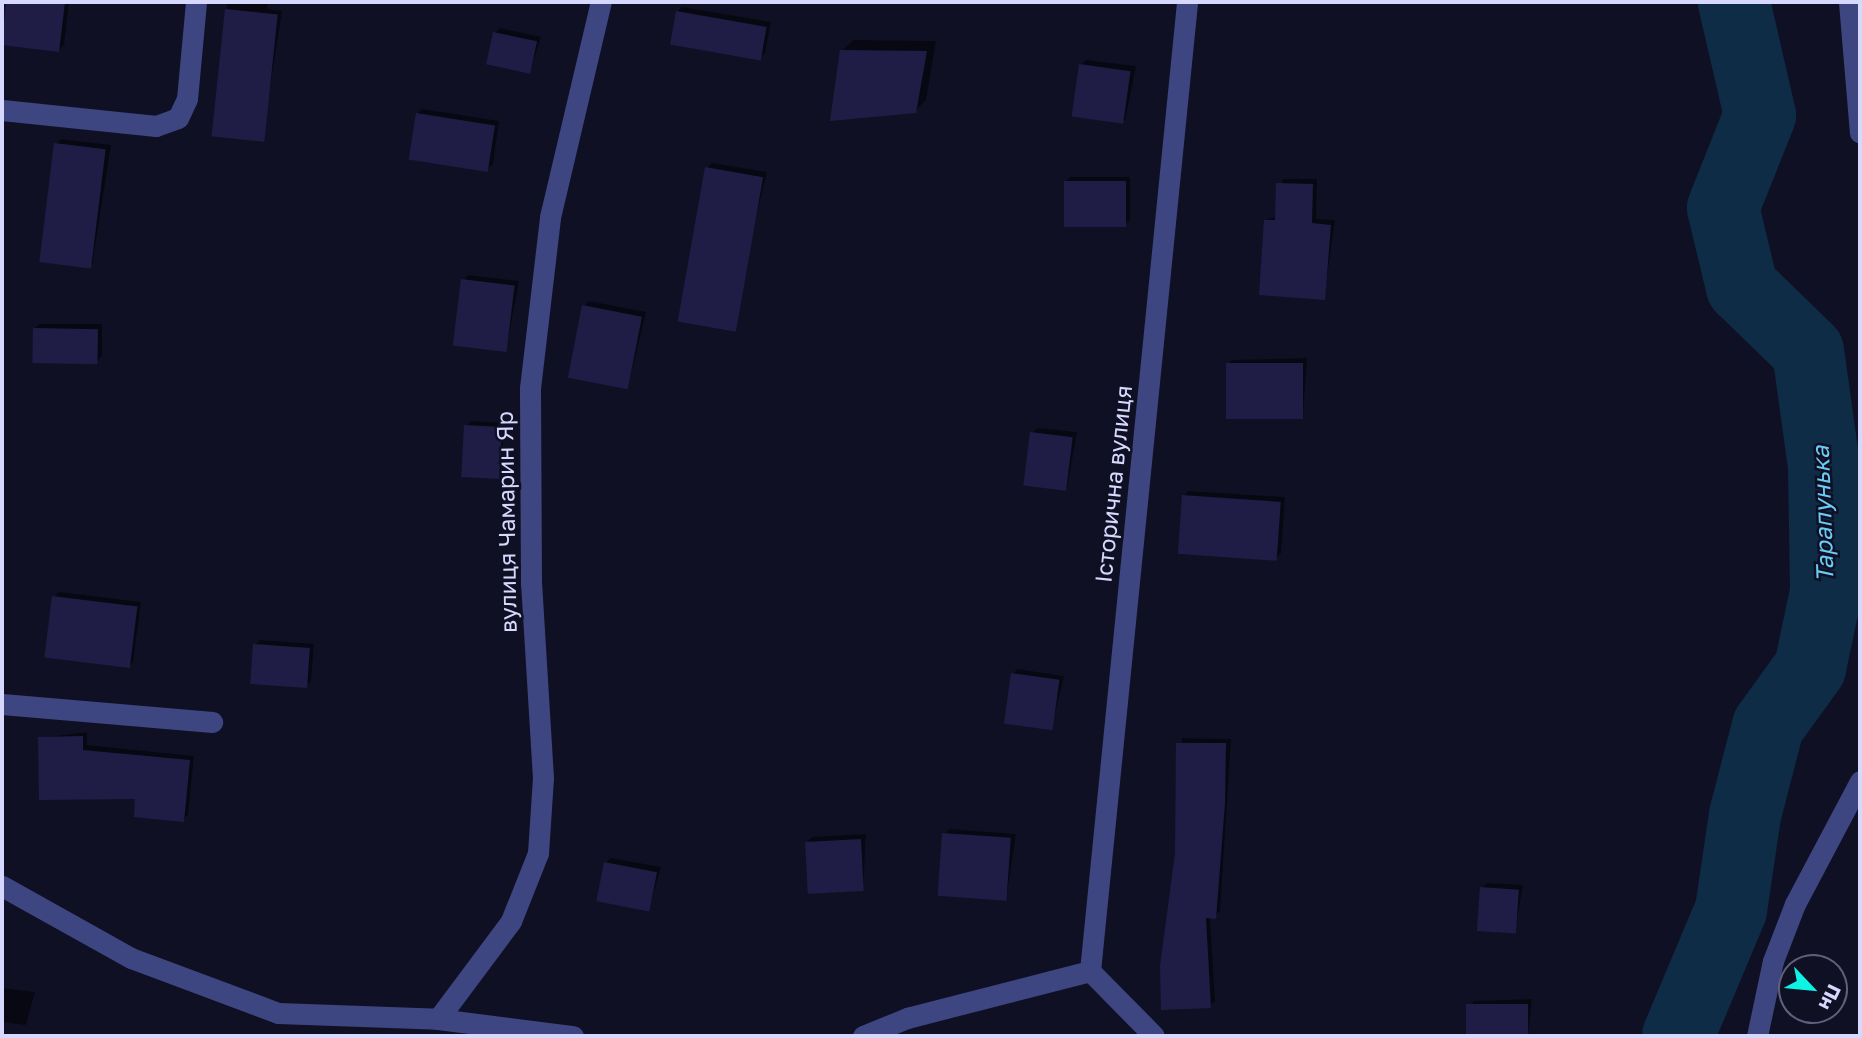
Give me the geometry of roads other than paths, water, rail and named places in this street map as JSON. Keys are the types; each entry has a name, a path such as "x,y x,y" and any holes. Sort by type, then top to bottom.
{"street":[{"path":"2,110 156,126 178,118 187,99 196,2"},
{"name":"вулиця Чамарин Яр","path":"438,1019 511,921 538,853 543,778 531,584 530,388 550,217 601,2"},
{"name":"Історична вулиця","path":"1090,971 1187,2"},
{"path":"1849,2 1860,133"},
{"path":"2,704 212,722"},
{"path":"1757,1036 1773,961 1795,904 1860,781"},
{"path":"2,886 131,958 278,1013 438,1019 573,1036"},
{"path":"863,1036 907,1018 1090,971 1154,1036"}],"waterway":[{"name":"Тарапунька","path":"1678,1036 1731,910 1745,815 1768,726 1810,668 1826,592 1824,466 1808,351 1742,287 1723,208 1760,115 1734,2"}]}
